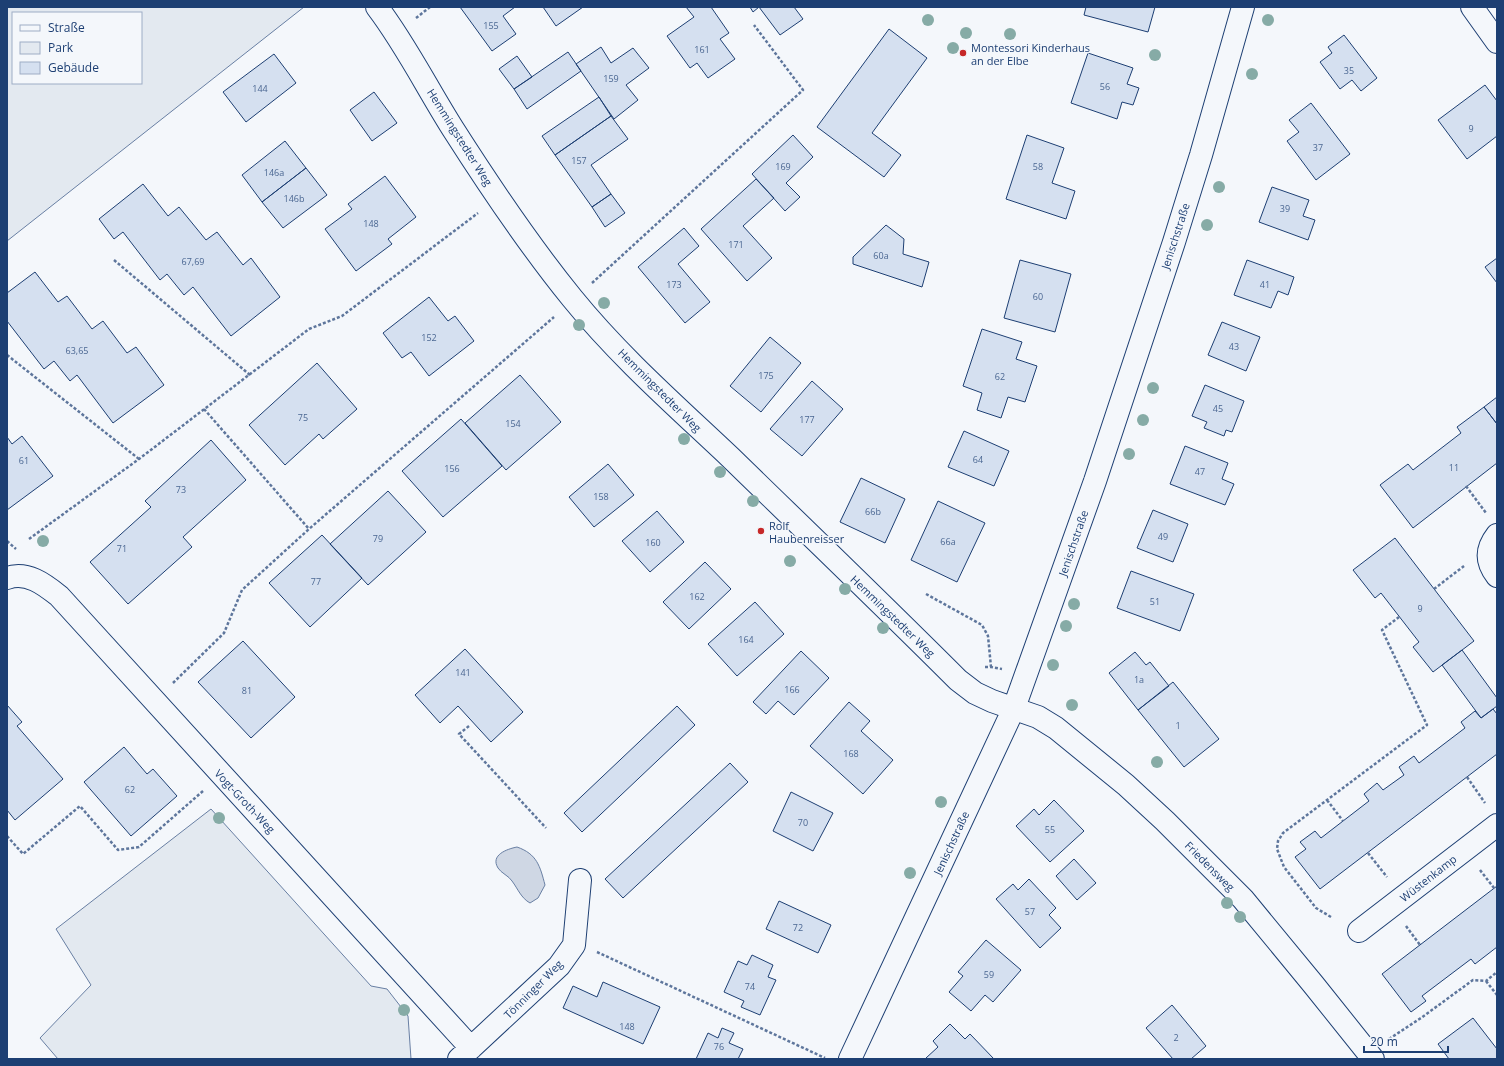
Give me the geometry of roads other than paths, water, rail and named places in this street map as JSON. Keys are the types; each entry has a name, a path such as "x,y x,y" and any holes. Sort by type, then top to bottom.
{"street":[{"name":"Hemmingstedter Weg","path":"377,7 397,34 452,127 497,198 536,253 574,300 621,352 661,393 760,486 958,680 975,693 992,701 1014,708"},
{"name":"Jenischstraße","path":"850,1059 1014,708 1095,481 1171,249 1201,155 1243,7"},
{"path":"1472,7 1497,42"},
{"path":"1492,526 1488,559 1497,576"},
{"name":"Vogt-Groth-Weg","path":"7,578 14,576 30,577 45,585 59,596 465,1053"},
{"name":"Friedensweg","path":"1014,708 1038,717 1056,728 1120,780 1165,821 1243,899 1378,1051"},
{"name":"Wüstenkamp","path":"1359,931 1497,825"},
{"name":"Tönninger Weg","path":"465,1053 559,966 574,945 580,880"}],"place":[{"name":"Montessori Kinderhaus an der Elbe","path":"963,53"},
{"name":"Rolf Haubenreisser","path":"761,531"}]}
